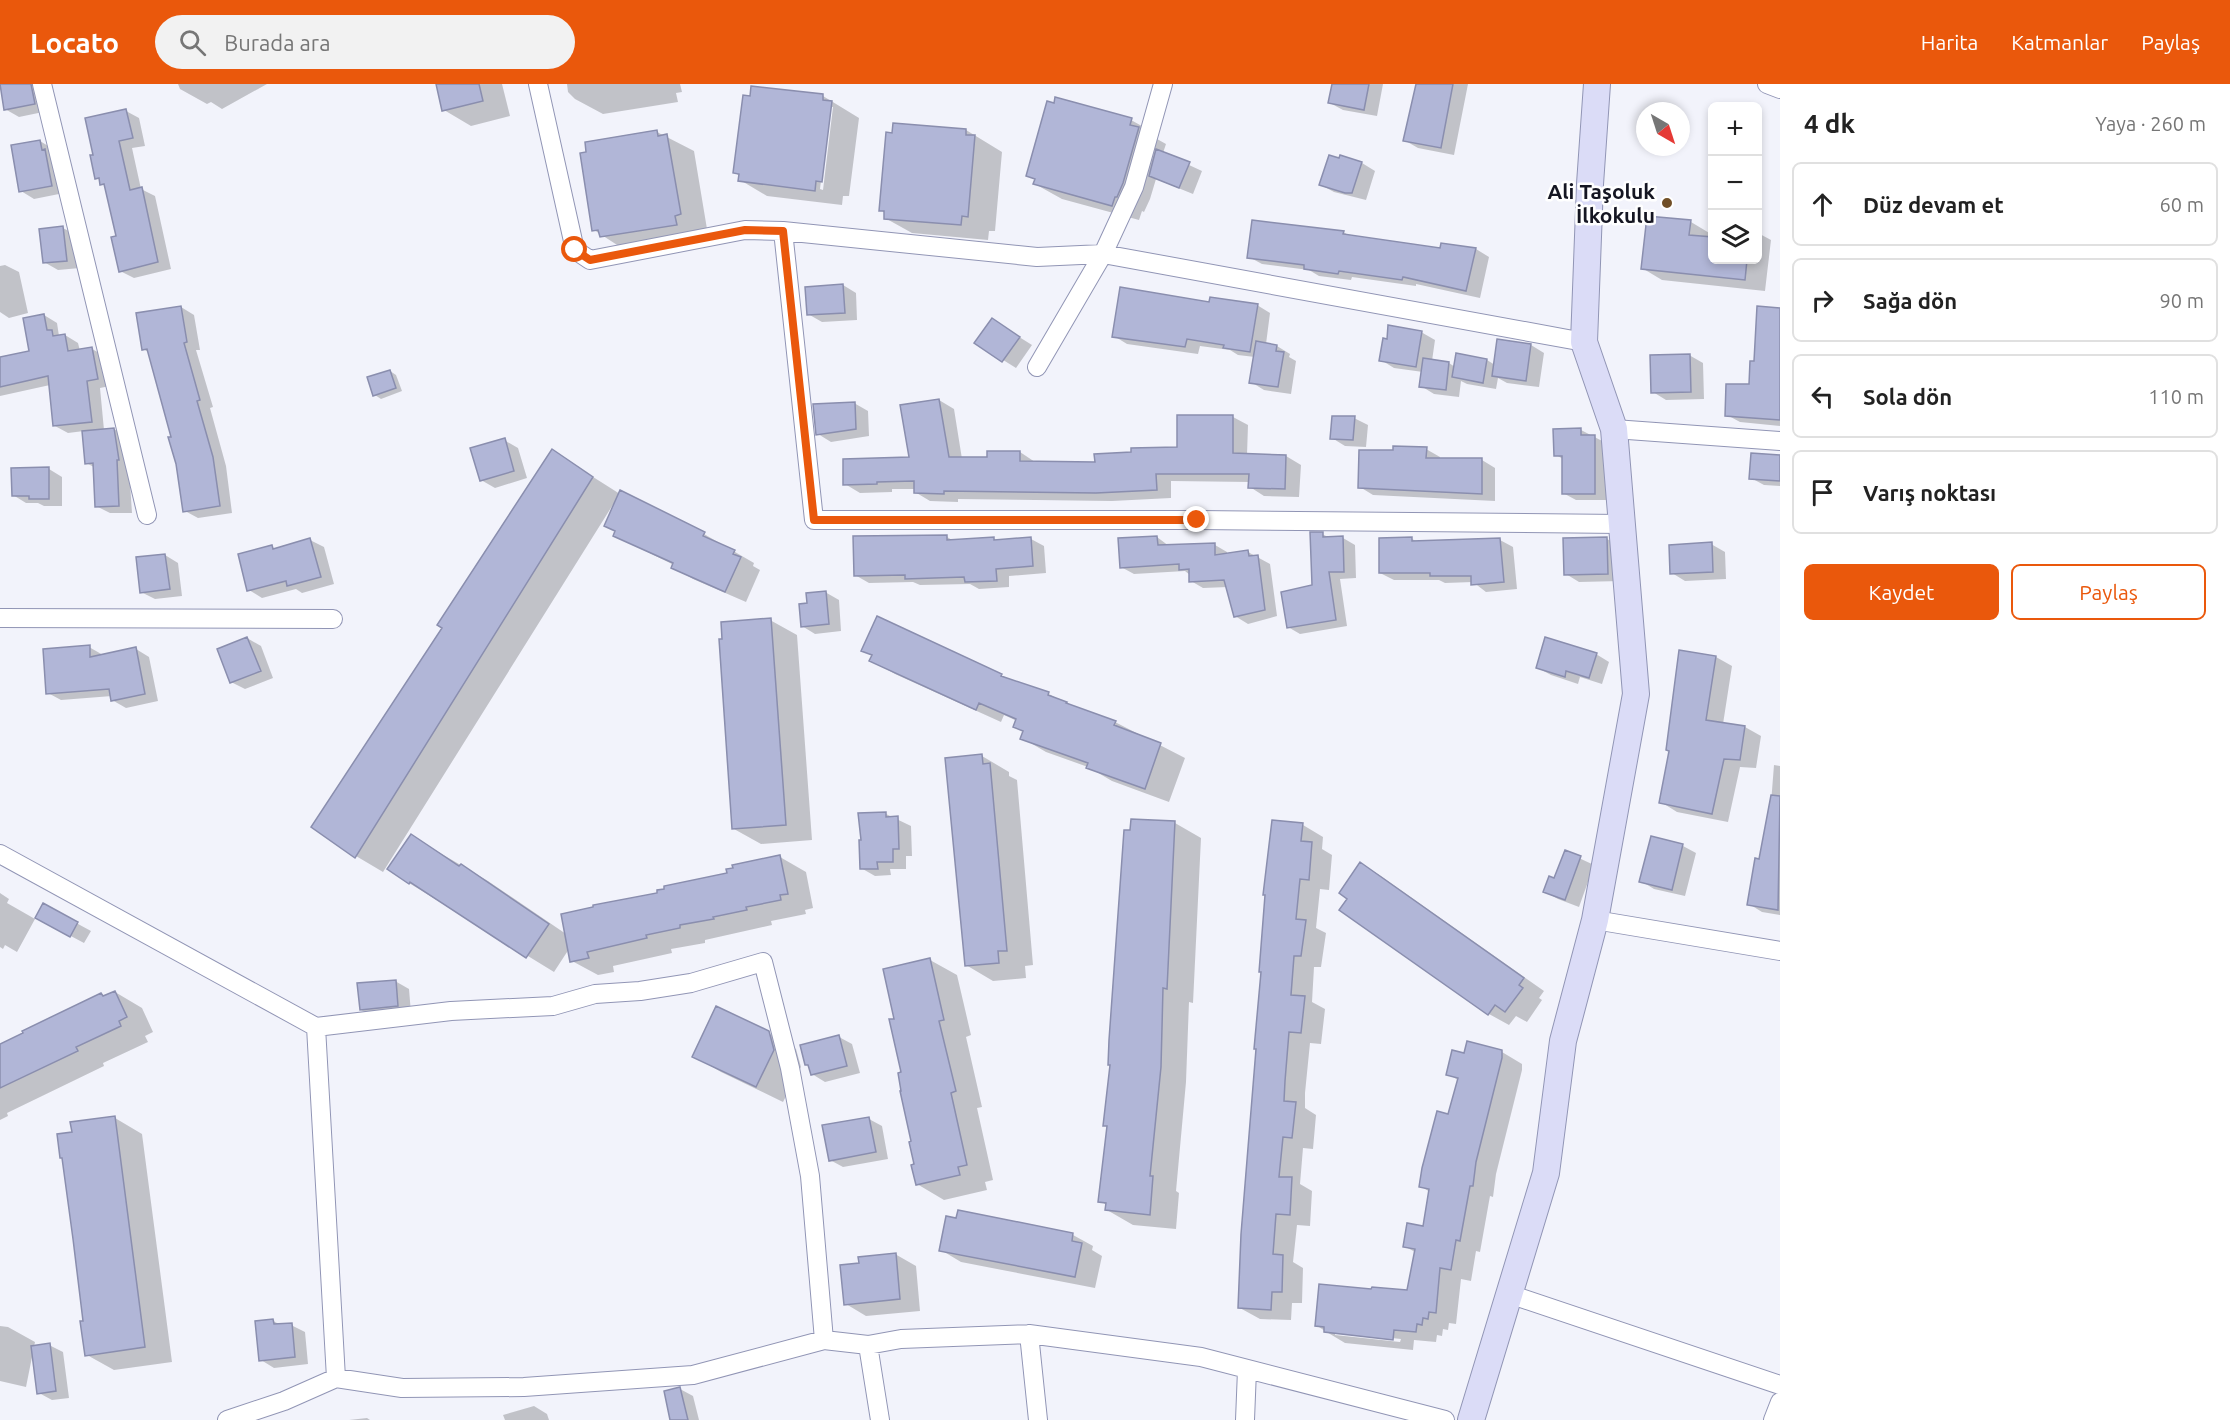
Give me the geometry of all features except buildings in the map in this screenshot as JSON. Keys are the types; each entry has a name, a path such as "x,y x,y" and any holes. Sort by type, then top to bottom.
{"street":[{"path":"42,84 147,515"},
{"path":"538,84 575,250 590,260 745,230 783,231 1037,257 1103,254 1584,342"},
{"path":"1037,367 1103,254 1134,187 1162,84"},
{"path":"1471,1420 1546,1173 1563,1041 1595,920 1636,694 1614,429 1584,342 1590,184 1597,84"},
{"path":"1767,84 1780,89"},
{"path":"783,231 814,520 1197,520 1622,524"},
{"path":"1614,429 1780,441"},
{"path":"0,618 333,619"},
{"path":"0,854 316,1027 451,1011 553,1006 595,994 640,991 691,983 763,962 790,1068 810,1176 824,1340"},
{"path":"1595,920 1780,951"},
{"path":"316,1027 336,1378"},
{"path":"1509,1294 1780,1385"},
{"path":"226,1420 284,1401 336,1378 402,1388 524,1387 693,1375 824,1340 868,1345 901,1339 1029,1334 1202,1357 1445,1420"},
{"path":"1029,1334 1038,1420"},
{"path":"868,1345 880,1420"},
{"path":"1245,1420 1247,1370"},
{"path":"1773,1420 1780,1402"}],"place":[{"name":"Ali Taşoluk İlkokulu","path":"1667,203"}],"route":[{"path":"575,250 590,260 745,230 783,231 814,520 1197,520"}]}
